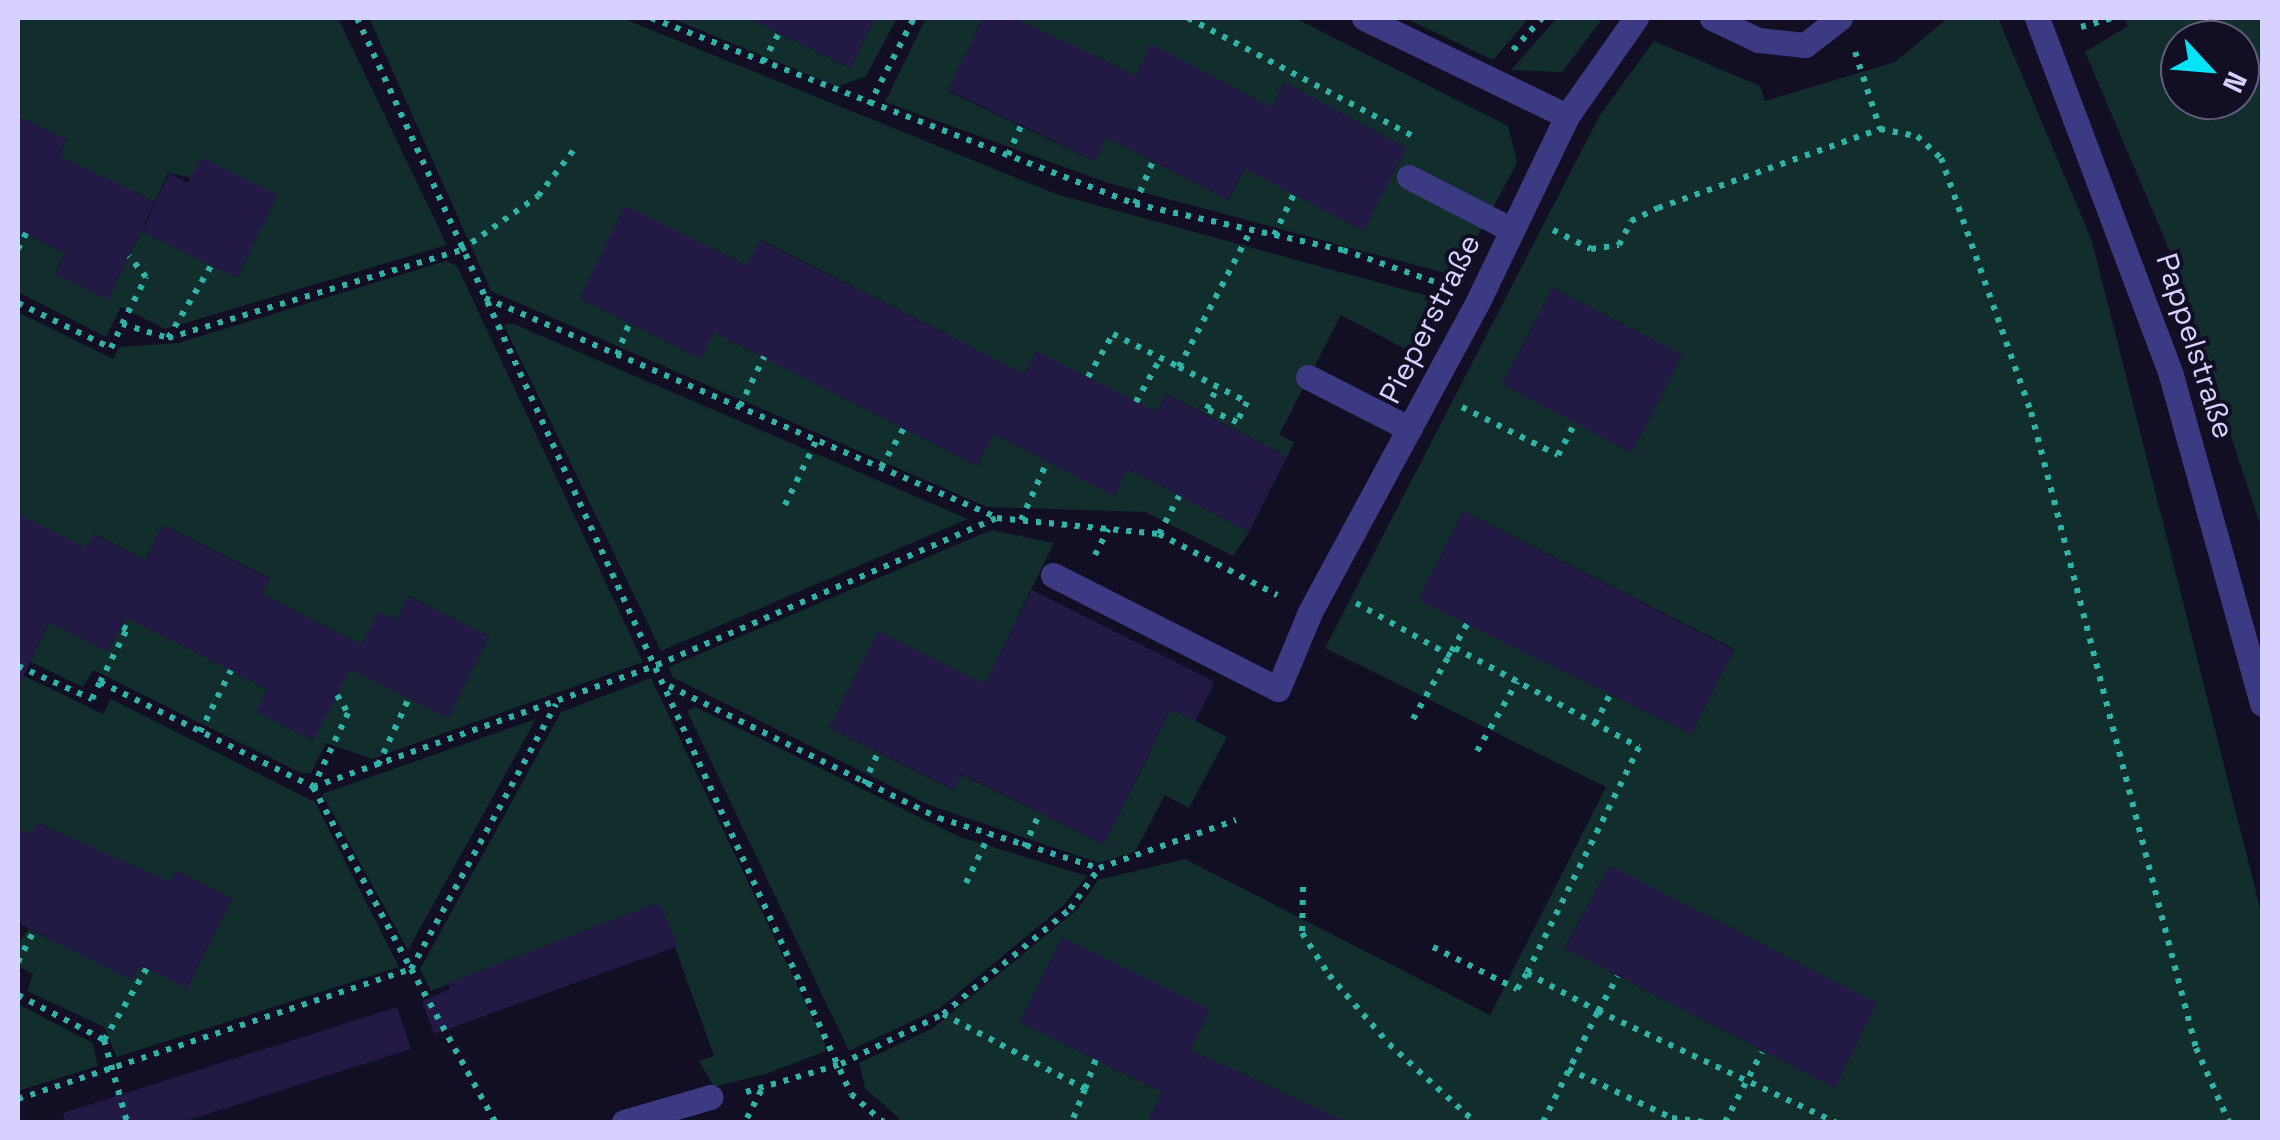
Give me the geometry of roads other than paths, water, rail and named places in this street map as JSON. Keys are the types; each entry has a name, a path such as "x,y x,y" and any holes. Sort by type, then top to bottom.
{"street":[{"path":"1364,18 1566,116"},
{"name":"Pieperstraße","path":"1053,574 1278,689 1310,612 1480,298 1566,116 1636,18"},
{"path":"1712,18 1758,40 1806,44 1840,18"},
{"name":"Pappelstraße","path":"2037,18 2171,375 2262,704"},
{"path":"1409,177 1516,222"},
{"path":"1308,377 1410,429"},
{"path":"624,1122 710,1097"}]}
